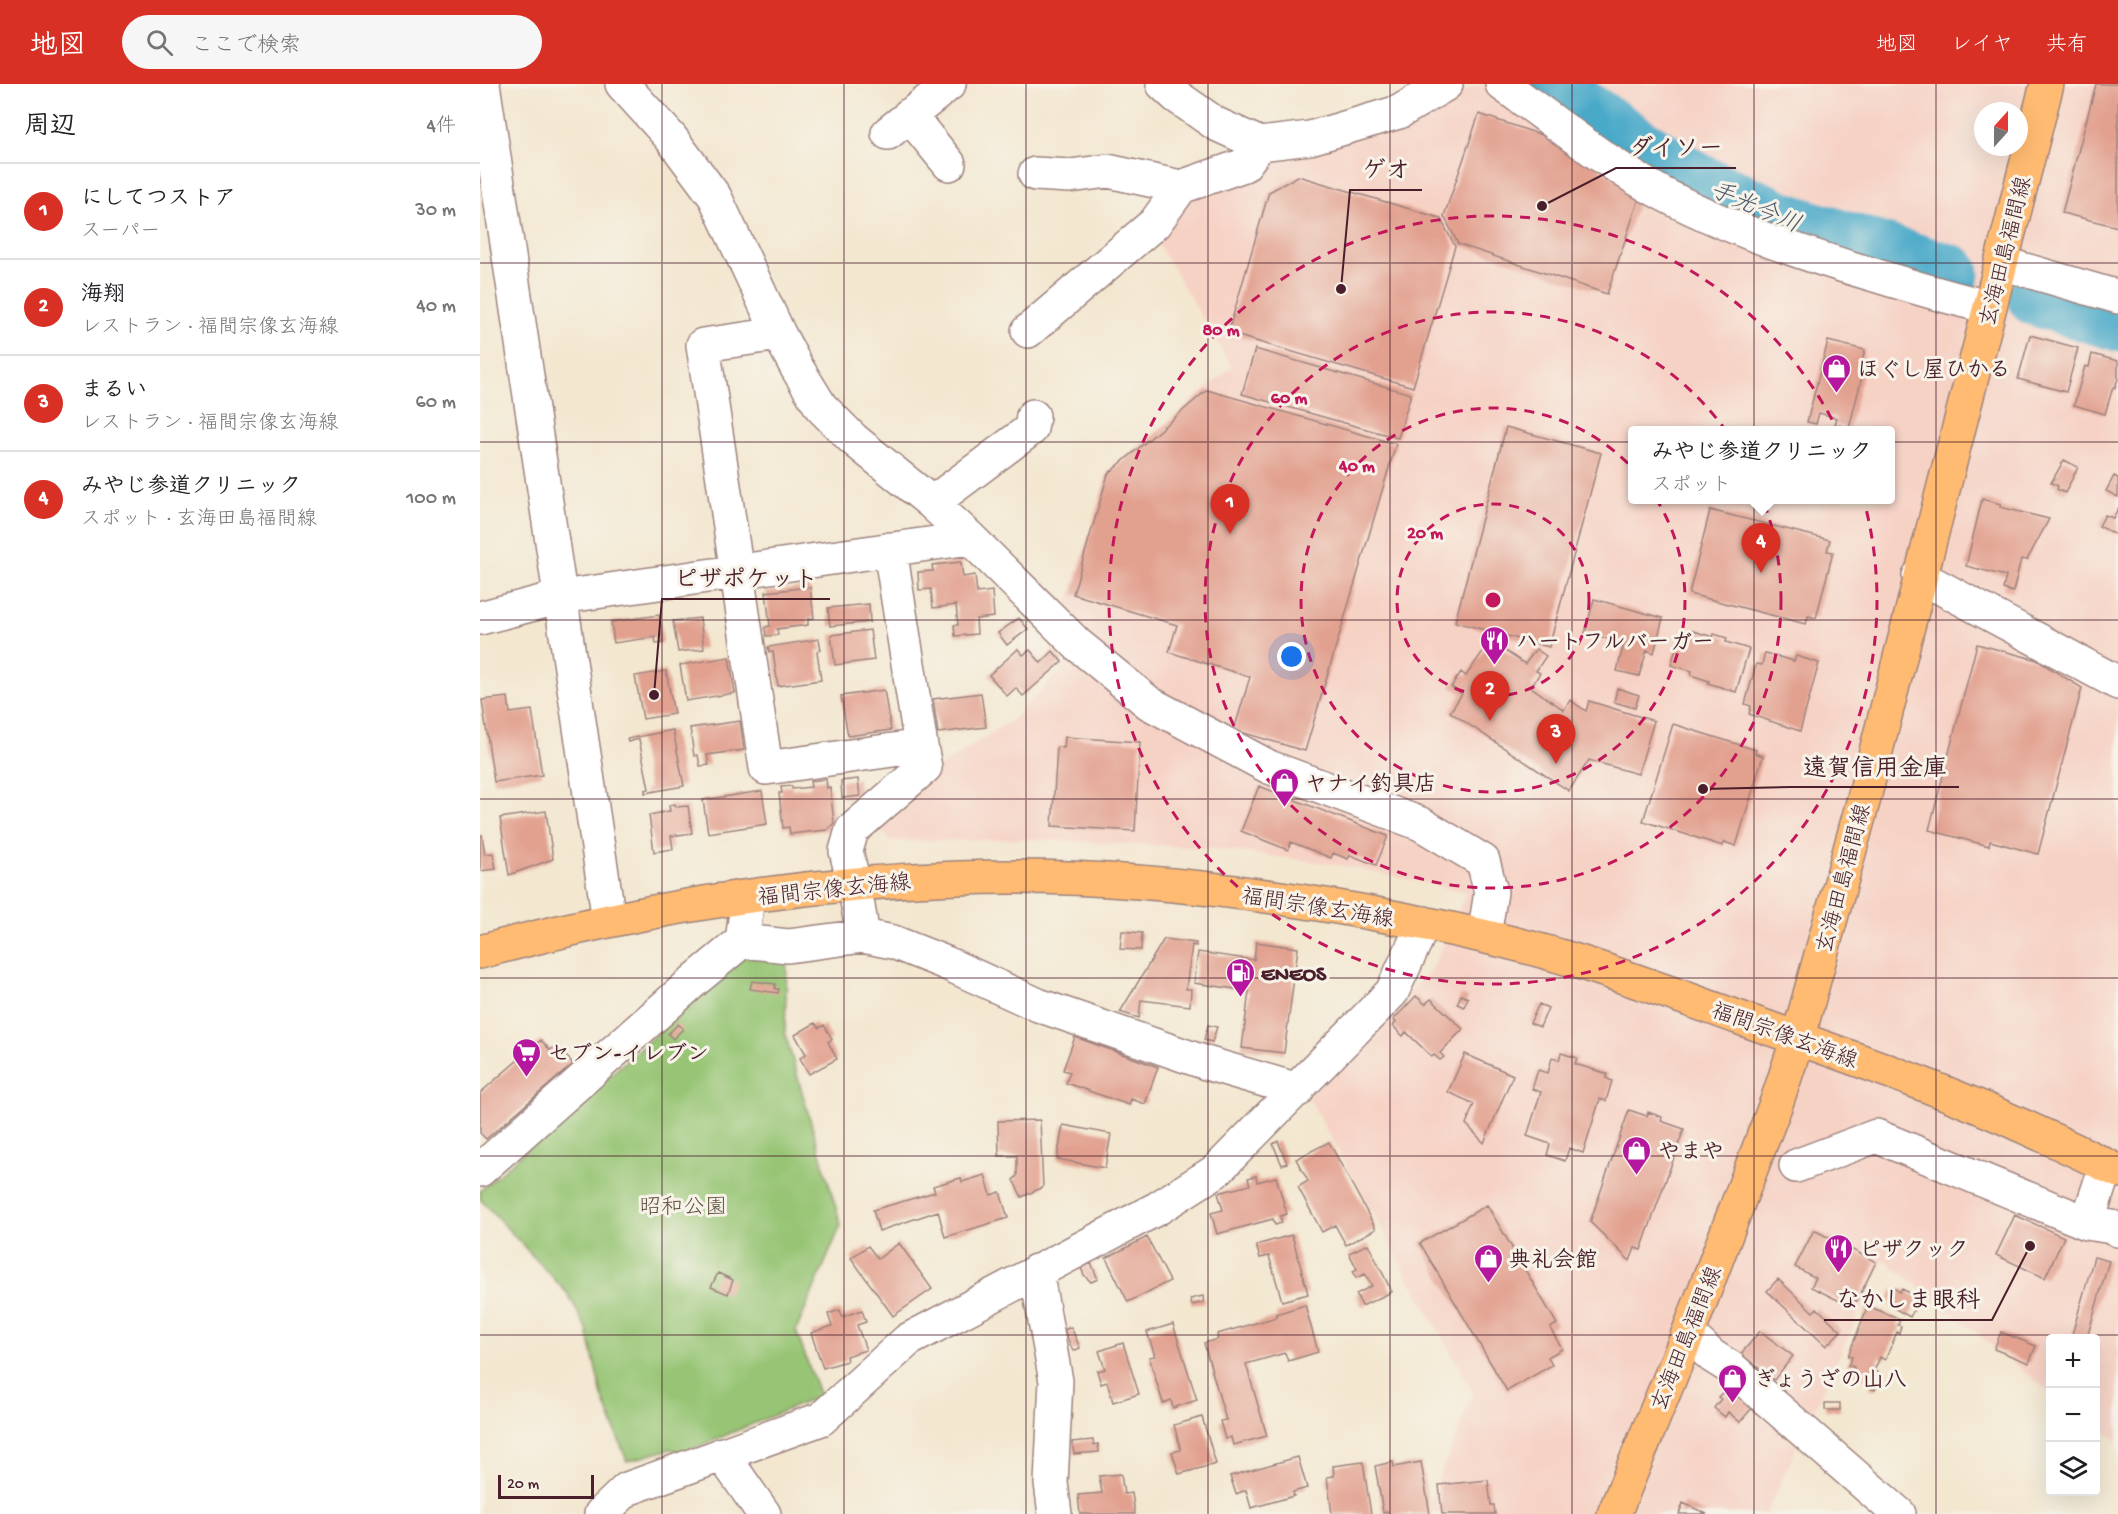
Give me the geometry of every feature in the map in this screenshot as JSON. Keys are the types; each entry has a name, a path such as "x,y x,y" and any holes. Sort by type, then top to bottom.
{"main road":[{"name":"玄海田島福間線","path":"1614,1514 1688,1334 1777,1101 1798,1038 1863,802 2047,84"},
{"name":"福間宗像玄海線","path":"480,952 552,932 609,920 748,897 854,883 961,877 1062,878 1166,884 1266,896 1484,936 1578,961 1902,1077 2016,1123 2112,1168"}],"street":[{"path":"622,84 671,138 715,197 797,368 821,407 853,439 932,503 1077,644 1149,703 1269,767 1421,824 1483,861 1491,892 1484,936"},
{"path":"949,84 898,124 949,164"},
{"path":"1163,84 1216,124 1260,144 1310,138 1400,112 1446,84"},
{"path":"1502,84 1628,173 1663,194 1749,234 1839,265 1953,299 1989,307"},
{"path":"482,85 492,223 561,597 609,920"},
{"path":"1035,174 1070,176 1108,171 1181,187 1244,165 1260,144"},
{"path":"1028,331 1155,223 1181,187"},
{"path":"2001,263 2118,297"},
{"path":"779,334 704,345 766,768 921,746"},
{"path":"932,503 1031,429 1033,416"},
{"path":"480,618 561,597 970,538"},
{"path":"863,936 846,851 852,830 925,767 890,549"},
{"path":"1920,576 2118,683"},
{"path":"480,1170 742,941 748,897"},
{"path":"601,1514 627,1489 820,1419 908,1340 1158,1208 1216,1171 1392,992 1424,924"},
{"path":"742,941 788,946 863,936 893,942 946,963 1038,1005 1206,1063 1298,1090"},
{"path":"1796,1166 1876,1136 2103,1226 2112,1168"},
{"path":"1036,1271 1056,1381 1051,1483 1055,1514"},
{"path":"1688,1334 1712,1356 1731,1368 1899,1514"},
{"path":"722,1454 764,1514"}],"shaded area":[{"path":"1480,84 2118,84 2118,1441 2100,1429 2100,1334 2046,1334 2046,1389 1884,1259 1766,1514 1425,1514 1473,1392 1308,1097 1431,971 1467,892 1346,866 1219,849 1034,839 891,841 876,823 938,768 1013,719 1071,660 1066,609 1107,473 1232,367 1155,239 1193,192 1391,124"}],"green space":[{"name":"昭和公園","path":"745,955 787,959 785,1034 841,1225 796,1331 820,1396 683,1453 671,1449 627,1461 602,1396 587,1330 568,1294 480,1199 480,1191"}],"building":[{"path":"2096,84 2118,84 2118,227 2062,213"},
{"path":"1479,114 1563,142 1640,196 1607,294 1458,244 1444,216"},
{"path":"1298,176 1440,218 1455,246 1413,387 1228,333 1269,192"},
{"path":"2030,335 2078,348 2066,392 2018,379"},
{"name":"ほぐし屋ひかる","path":"1828,341 1865,350 1859,371 1863,373 1850,426 1835,424 1837,418 1819,413 1816,424 1807,422"},
{"path":"1255,349 1411,394 1398,438 1242,394"},
{"path":"2092,354 2118,361 2118,379 2115,388 2113,387 2105,414 2074,405 2085,366 2089,367"},
{"path":"1207,390 1396,444 1305,751 1234,730 1250,677 1169,652 1177,625 1073,594 1108,474"},
{"path":"1506,427 1601,453 1549,647 1455,622"},
{"path":"2064,460 2078,467 2065,493 2051,483"},
{"path":"2114,476 2118,478 2118,497 2106,491"},
{"path":"1982,499 2001,504 2000,507 2049,519 2027,560 2021,559 2013,592 2003,589 2006,576 1966,566"},
{"path":"2118,508 2118,536 2099,526 2105,515 2113,518"},
{"path":"1710,510 1830,540 1827,551 1833,552 1816,618 1808,616 1806,624 1689,594"},
{"path":"961,562 963,577 975,575 977,593 992,591 994,617 976,619 977,634 955,636 954,625 958,625 956,605 933,608 931,589 919,590 918,572 933,571 932,565"},
{"path":"810,587 814,618 808,619 808,625 777,629 778,635 766,636 765,627 770,626 766,592"},
{"path":"1594,599 1663,618 1654,653 1647,650 1639,676 1617,671 1624,643 1585,633"},
{"path":"869,604 870,622 830,626 828,608"},
{"path":"659,615 663,643 656,644 655,637 614,643 611,622"},
{"path":"700,618 704,649 678,652 673,621"},
{"path":"1019,618 1028,629 1007,645 998,633"},
{"path":"870,630 874,660 835,665 831,635"},
{"path":"1690,630 1713,637 1714,634 1727,638 1726,642 1749,649 1736,692 1691,675 1692,671 1671,665 1678,641 1685,643"},
{"path":"819,639 821,650 817,651 821,680 778,686 773,652 769,652 768,647"},
{"path":"1490,641 1525,664 1536,649 1546,656 1536,671 1540,673 1531,687 1564,710 1570,700 1586,711 1589,701 1654,721 1638,774 1589,760 1569,791 1450,712 1462,694 1451,687 1461,672 1466,676"},
{"path":"1977,644 2037,660 2082,688 2038,854 1990,841 1989,846 1929,830"},
{"path":"1018,649 1023,655 1030,650 1041,663 1053,651 1062,662 1023,696 1016,688 1007,696 989,675"},
{"path":"1765,653 1794,661 1796,656 1819,663 1800,731 1749,714 1751,706 1745,704 1756,664 1762,665"},
{"path":"729,657 735,693 686,701 680,665"},
{"path":"666,671 674,714 643,719 635,676"},
{"path":"1617,688 1639,695 1635,708 1614,702"},
{"path":"884,690 891,730 848,736 841,696"},
{"path":"981,693 986,727 938,733 933,699"},
{"path":"508,697 510,713 532,710 542,775 494,782 482,700"},
{"path":"740,721 744,750 707,755 709,765 700,766 698,755 694,756 690,728"},
{"path":"1673,724 1756,750 1755,753 1763,756 1736,846 1724,842 1723,846 1643,821"},
{"path":"673,730 684,786 645,793 645,790 649,789 639,739 628,742 627,739"},
{"path":"1065,737 1140,742 1135,831 1052,826 1057,747 1064,748"},
{"path":"826,779 827,788 830,787 834,823 827,830 790,834 789,827 783,828 779,793 782,793 781,787 792,786 792,789 811,787 810,781"},
{"path":"858,779 860,796 842,798 841,781"},
{"name":"ヤナイ釣具店","path":"1259,786 1388,836 1376,865 1350,855 1348,859 1333,853 1331,858 1291,842 1288,850 1241,831"},
{"path":"762,791 767,824 708,833 703,800"},
{"path":"675,804 676,807 688,806 692,833 671,836 673,849 654,852 649,815 670,811 669,805"},
{"path":"546,811 553,859 509,875 500,818"},
{"path":"480,835 482,835 485,854 493,853 496,869 480,871"},
{"path":"1122,931 1142,933 1141,950 1120,949"},
{"path":"1164,939 1196,943 1196,946 1192,945 1186,989 1191,989 1190,1006 1141,1000 1139,1018 1120,1012"},
{"path":"1256,942 1298,948 1284,1053 1242,1048 1249,991 1194,983 1198,952 1254,960"},
{"path":"752,981 775,984 775,989 779,989 778,993 750,989"},
{"path":"1461,995 1468,998 1464,1007 1457,1004"},
{"path":"1416,996 1425,1004 1431,999 1463,1029 1440,1053 1444,1057 1440,1060 1434,1055 1432,1057 1406,1032 1403,1036 1393,1026 1396,1022 1393,1020"},
{"path":"1539,1004 1548,1008 1540,1027 1530,1023"},
{"path":"815,1023 819,1028 824,1025 832,1039 828,1042 837,1059 809,1074 800,1058 806,1054 795,1035"},
{"path":"678,1024 683,1029 673,1039 668,1034"},
{"path":"1208,1025 1217,1027 1212,1042 1204,1040"},
{"path":"1075,1037 1158,1067 1145,1104 1131,1099 1129,1105 1066,1083 1070,1072 1063,1070"},
{"name":"セブン-イレブン","path":"541,1040 550,1050 557,1045 573,1064 486,1139 480,1133 480,1093"},
{"path":"1561,1053 1577,1058 1575,1064 1608,1074 1606,1078 1612,1081 1606,1101 1600,1099 1583,1153 1569,1148 1565,1161 1547,1155 1550,1144 1527,1136 1541,1092 1532,1089 1538,1070 1548,1073 1552,1058 1559,1060"},
{"path":"1465,1054 1513,1075 1484,1143 1466,1124 1474,1104 1448,1092"},
{"name":"やまや","path":"1629,1110 1647,1116 1648,1112 1662,1117 1661,1121 1684,1129 1641,1250 1635,1248 1630,1261 1590,1222"},
{"path":"1040,1120 1043,1187 1022,1197 1013,1180 1017,1176 1017,1156 999,1156 998,1121"},
{"path":"1063,1125 1111,1134 1105,1168 1057,1159"},
{"path":"1278,1141 1287,1163 1282,1165 1273,1144"},
{"path":"1329,1142 1376,1229 1346,1245 1335,1225 1322,1232 1298,1187 1308,1181 1296,1159"},
{"path":"985,1175 991,1195 1000,1192 1008,1218 945,1237 938,1211 879,1231 873,1210 935,1192 933,1186 961,1178 962,1182"},
{"path":"1256,1176 1257,1182 1276,1177 1287,1214 1280,1216 1282,1223 1275,1225 1273,1219 1217,1234 1211,1213 1223,1210 1218,1193 1250,1185 1248,1178"},
{"name":"典礼会館","path":"1487,1205 1557,1324 1550,1328 1562,1349 1548,1357 1552,1365 1507,1391 1420,1243"},
{"path":"2015,1215 2064,1237 2045,1278 1996,1255"},
{"name":"ピザクック","path":"1814,1230 1876,1262 1857,1301 1853,1300 1850,1306 1811,1287 1816,1278 1795,1267"},
{"path":"1292,1235 1308,1294 1282,1301 1269,1256 1260,1258 1256,1245"},
{"path":"1147,1237 1170,1281 1128,1302 1106,1258"},
{"path":"899,1243 932,1289 893,1316 851,1258 868,1246 878,1259"},
{"path":"1368,1244 1392,1292 1362,1306 1356,1294 1372,1286 1365,1274 1356,1278 1353,1271 1357,1269 1349,1253"},
{"path":"2094,1257 2109,1261 2088,1334 2072,1334"},
{"path":"1091,1263 1098,1279 1091,1282 1081,1268"},
{"path":"718,1273 733,1280 728,1294 711,1287"},
{"path":"1778,1279 1813,1312 1817,1308 1841,1331 1826,1346 1767,1291"},
{"path":"1894,1288 1900,1292 1902,1289 1920,1298 1910,1317 1890,1306 1892,1302 1888,1300"},
{"path":"1203,1296 1204,1302 1192,1305 1190,1299"},
{"path":"1305,1305 1318,1352 1288,1361 1285,1353 1246,1364 1267,1436 1233,1445 1231,1437 1225,1439 1220,1421 1226,1420 1204,1343 1218,1339 1217,1334 1277,1317 1276,1314"},
{"path":"1868,1306 1900,1319 1898,1325 1901,1326 1885,1360 1880,1357 1874,1371 1881,1374 1875,1390 1870,1388 1872,1383 1867,1381 1868,1379 1852,1373 1854,1367 1848,1365 1852,1357 1848,1356"},
{"path":"840,1310 842,1317 862,1310 866,1322 857,1325 866,1350 846,1356 847,1361 823,1368 811,1333 832,1326 828,1314"},
{"path":"1173,1324 1197,1400 1173,1408 1171,1400 1163,1403 1149,1357 1155,1356 1147,1332"},
{"path":"1071,1327 1080,1348 1073,1351 1064,1330"},
{"path":"1760,1331 1793,1356 1774,1380 1741,1354"},
{"path":"2001,1332 2036,1346 2029,1363 1994,1349"},
{"path":"1123,1343 1139,1394 1113,1402 1107,1382 1101,1384 1097,1371 1105,1369 1099,1351"},
{"name":"ぎょうざの山八","path":"1731,1391 1753,1407 1740,1422 1728,1412 1725,1417 1714,1408 1721,1399 1718,1397 1722,1393 1727,1397"},
{"path":"1825,1403 1840,1403 1840,1410 1825,1410"},
{"path":"1202,1417 1216,1464 1179,1474 1172,1452 1181,1450 1174,1425"},
{"path":"1093,1440 1094,1445 1098,1444 1099,1452 1074,1454 1072,1442"},
{"path":"1298,1457 1307,1488 1293,1492 1294,1496 1251,1508 1246,1490 1236,1494 1230,1476"},
{"path":"1363,1462 1371,1514 1332,1514 1327,1477 1334,1476 1333,1466"},
{"path":"1393,1462 1394,1467 1421,1462 1430,1514 1383,1512 1375,1466"},
{"path":"1121,1474 1124,1494 1132,1493 1135,1514 1080,1514 1078,1495 1102,1493 1099,1476"},
{"path":"1488,1480 1491,1505 1494,1505 1495,1514 1442,1514 1439,1485"},
{"path":"1683,1503 1707,1514 1679,1514"}],"waterway":[{"name":"手光今川","path":"1547,84 1638,145 1699,182 1786,221 1951,273"},
{"name":"手光今川","path":"2036,298 2118,323"}],"place":[{"name":"ダイソー","path":"1542,206"},
{"name":"ゲオ","path":"1341,289"},
{"name":"ほぐし屋ひかる","path":"1836,394"},
{"name":"にしてつストア","path":"1230,534"},
{"name":"みやじ参道クリニック","path":"1761,573"},
{"name":"ハートフルバーガー","path":"1495,666"},
{"name":"ピザポケット","path":"654,695"},
{"name":"海翔","path":"1490,721"},
{"name":"まるい","path":"1556,764"},
{"name":"遠賀信用金庫","path":"1703,789"},
{"name":"ヤナイ釣具店","path":"1284,808"},
{"name":"ENEOS","path":"1240,998"},
{"name":"セブン-イレブン","path":"527,1078"},
{"name":"やまや","path":"1637,1176"},
{"name":"なかしま眼科","path":"2030,1246"},
{"name":"ピザクック","path":"1838,1274"},
{"name":"典礼会館","path":"1488,1284"},
{"name":"ぎょうざの山八","path":"1733,1404"}]}
